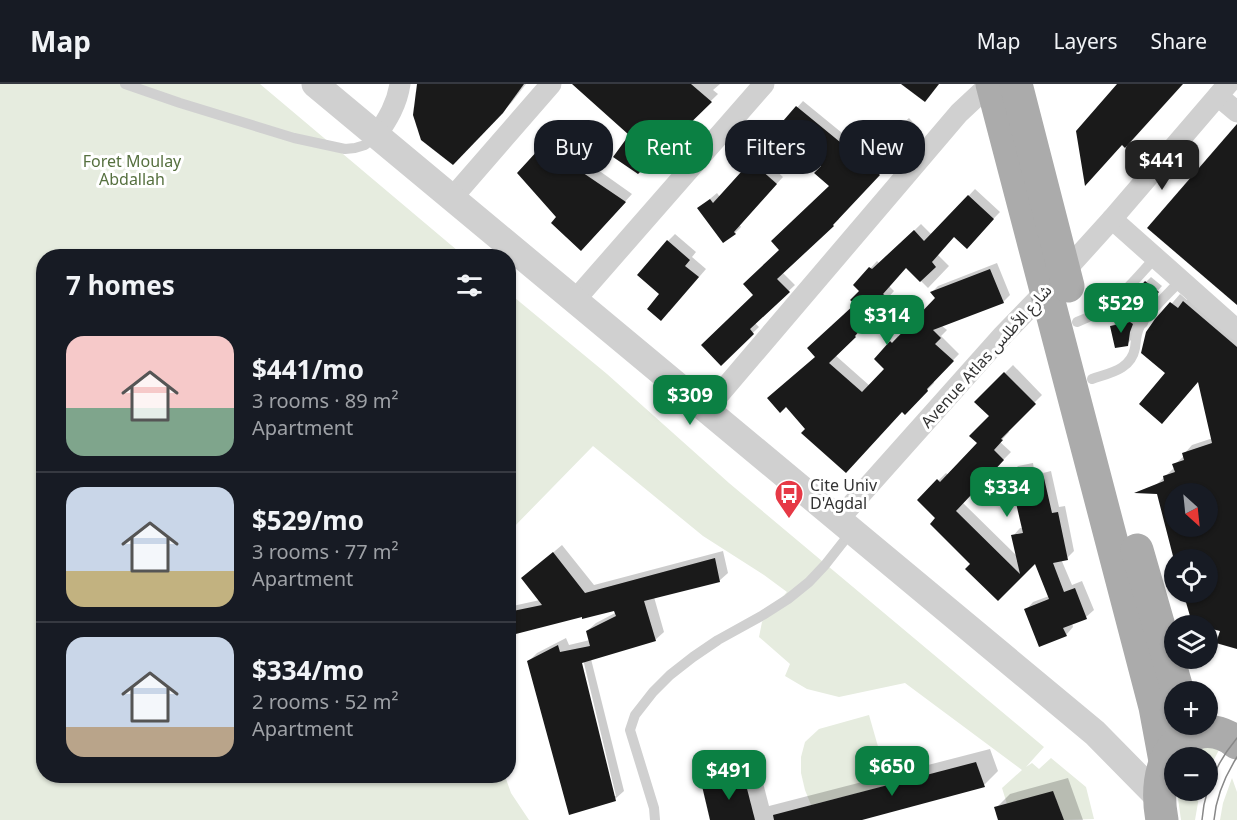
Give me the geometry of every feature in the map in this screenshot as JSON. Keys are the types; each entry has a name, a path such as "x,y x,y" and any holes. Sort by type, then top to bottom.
{"main road":[{"path":"991,84 1055,280 1077,322 1175,681"},
{"path":"1016,84 1055,280 1155,707 1162,788"},
{"path":"1162,788 1169,753 1180,740 1203,735"}],"street":[{"path":"315,84 514,249"},
{"path":"376,136 391,115 400,84"},
{"path":"452,198 551,84"},
{"path":"575,300 764,84"},
{"path":"706,410 959,113 991,84"},
{"path":"1223,90 1237,112"},
{"name":"Avenue Atlas شارع الأطلس","path":"845,525 1003,335 1112,219 1223,90"},
{"path":"1112,219 1237,330"},
{"path":"516,251 1162,788"}],"lane":[{"path":"125,84 294,138 345,149 365,145 376,136"},
{"path":"1077,322 1104,309 1116,300 1155,258"},
{"path":"1092,379 1121,369 1129,362 1143,322 1181,280"},
{"path":"1116,300 1143,322"},
{"path":"655,820 654,808 630,730 636,715 653,692 693,657 788,599 809,582 825,566 845,525"}],"green space":[{"name":"Foret Moulay Abdallah","path":"0,84 260,84 456,249 36,249 36,783 507,783 511,793 529,820 0,820"},
{"path":"516,299 607,374 729,483 1044,747 1026,767 1032,763 1039,769 1051,758 1086,787 1094,819 1064,820 1053,792 1007,804 1002,788 1022,770 905,683 839,697 807,689 785,676 790,664 759,637 762,622 787,592 703,536 593,446 516,525"},
{"path":"869,715 889,785 811,805 801,773 801,757 805,742 819,729"},
{"path":"1232,778 1237,792 1237,820 1220,820 1223,803"},
{"path":"1178,801 1198,801 1195,820 1181,820"}],"building":[{"path":"417,84 524,84 503,113 453,165 421,140 413,115"},
{"path":"572,84 691,84 712,102 694,120 625,120 625,131"},
{"path":"901,84 939,84 925,102"},
{"path":"1117,84 1183,84 1125,148 1122,145 1085,186 1076,131"},
{"path":"796,106 813,120 784,120"},
{"path":"1237,124 1237,305 1147,228"},
{"path":"827,131 839,141 839,174 880,175 834,226 777,279 790,292 750,329 754,334 721,366 701,345 753,295 743,284 779,250 771,241 829,186 815,174 827,174"},
{"path":"625,140 625,165 613,157"},
{"path":"534,154 534,174 585,174 626,202 581,251 551,223 556,217 517,173"},
{"path":"739,174 766,174 777,184 734,232 736,234 723,243 697,208 710,199 713,203"},
{"path":"968,195 994,219 967,249 954,237 932,262 936,267 920,282 906,268 883,294 888,298 856,337 829,363 862,392 884,369 874,359 935,298 930,292 990,269 1004,303 933,330 941,338 935,344 954,361 905,415 902,412 846,473 801,433 805,429 786,407 780,413 767,398 815,357 807,348 855,304 850,300 859,291 853,285 869,267 872,269 914,230 924,241"},
{"path":"667,240 690,260 685,266 699,277 661,321 647,309 659,294 637,275"},
{"path":"1145,281 1159,292 1141,312 1128,300"},
{"path":"1183,301 1237,347 1237,649 1218,644 1220,631 1218,630 1218,615 1190,615 1186,603 1218,603 1218,549 1171,549 1168,537 1218,537 1218,483 1164,483 1164,521 1157,494 1134,493 1164,481 1163,476 1175,472 1172,464 1184,460 1182,453 1212,443 1198,382 1162,424 1139,404 1165,373 1141,353 1146,332 1170,302 1178,308"},
{"path":"1130,322 1133,324 1128,346 1115,348 1110,326"},
{"path":"1004,372 1036,404 1001,439 1003,440 994,450 1004,460 956,511 1020,574 1011,535 1023,533 1009,473 1025,469 1028,482 1044,478 1052,513 1058,512 1068,560 1053,563 1064,592 1075,588 1087,619 1063,628 1067,636 1039,647 1024,609 1049,599 1035,564 998,601 965,569 970,564 930,524 935,518 917,500 937,479 940,482 977,443 969,436 989,416 974,402"},
{"path":"553,552 585,593 715,558 720,582 644,601 656,641 582,663 616,801 569,815 527,661 558,645 560,652 590,646 586,631 616,616 614,611 516,634 516,610 542,605 521,578"},
{"path":"976,762 985,787 862,820 774,820 773,815"},
{"path":"744,777 755,820 710,820 702,786"},
{"path":"1053,791 1064,820 998,820 994,807"}],"tram line":[{"path":"1202,820 1213,776 1237,738"},
{"path":"1214,820 1222,787 1237,757"}],"place":[{"name":"Cite Univ D'Agdal","path":"789,520"}]}
